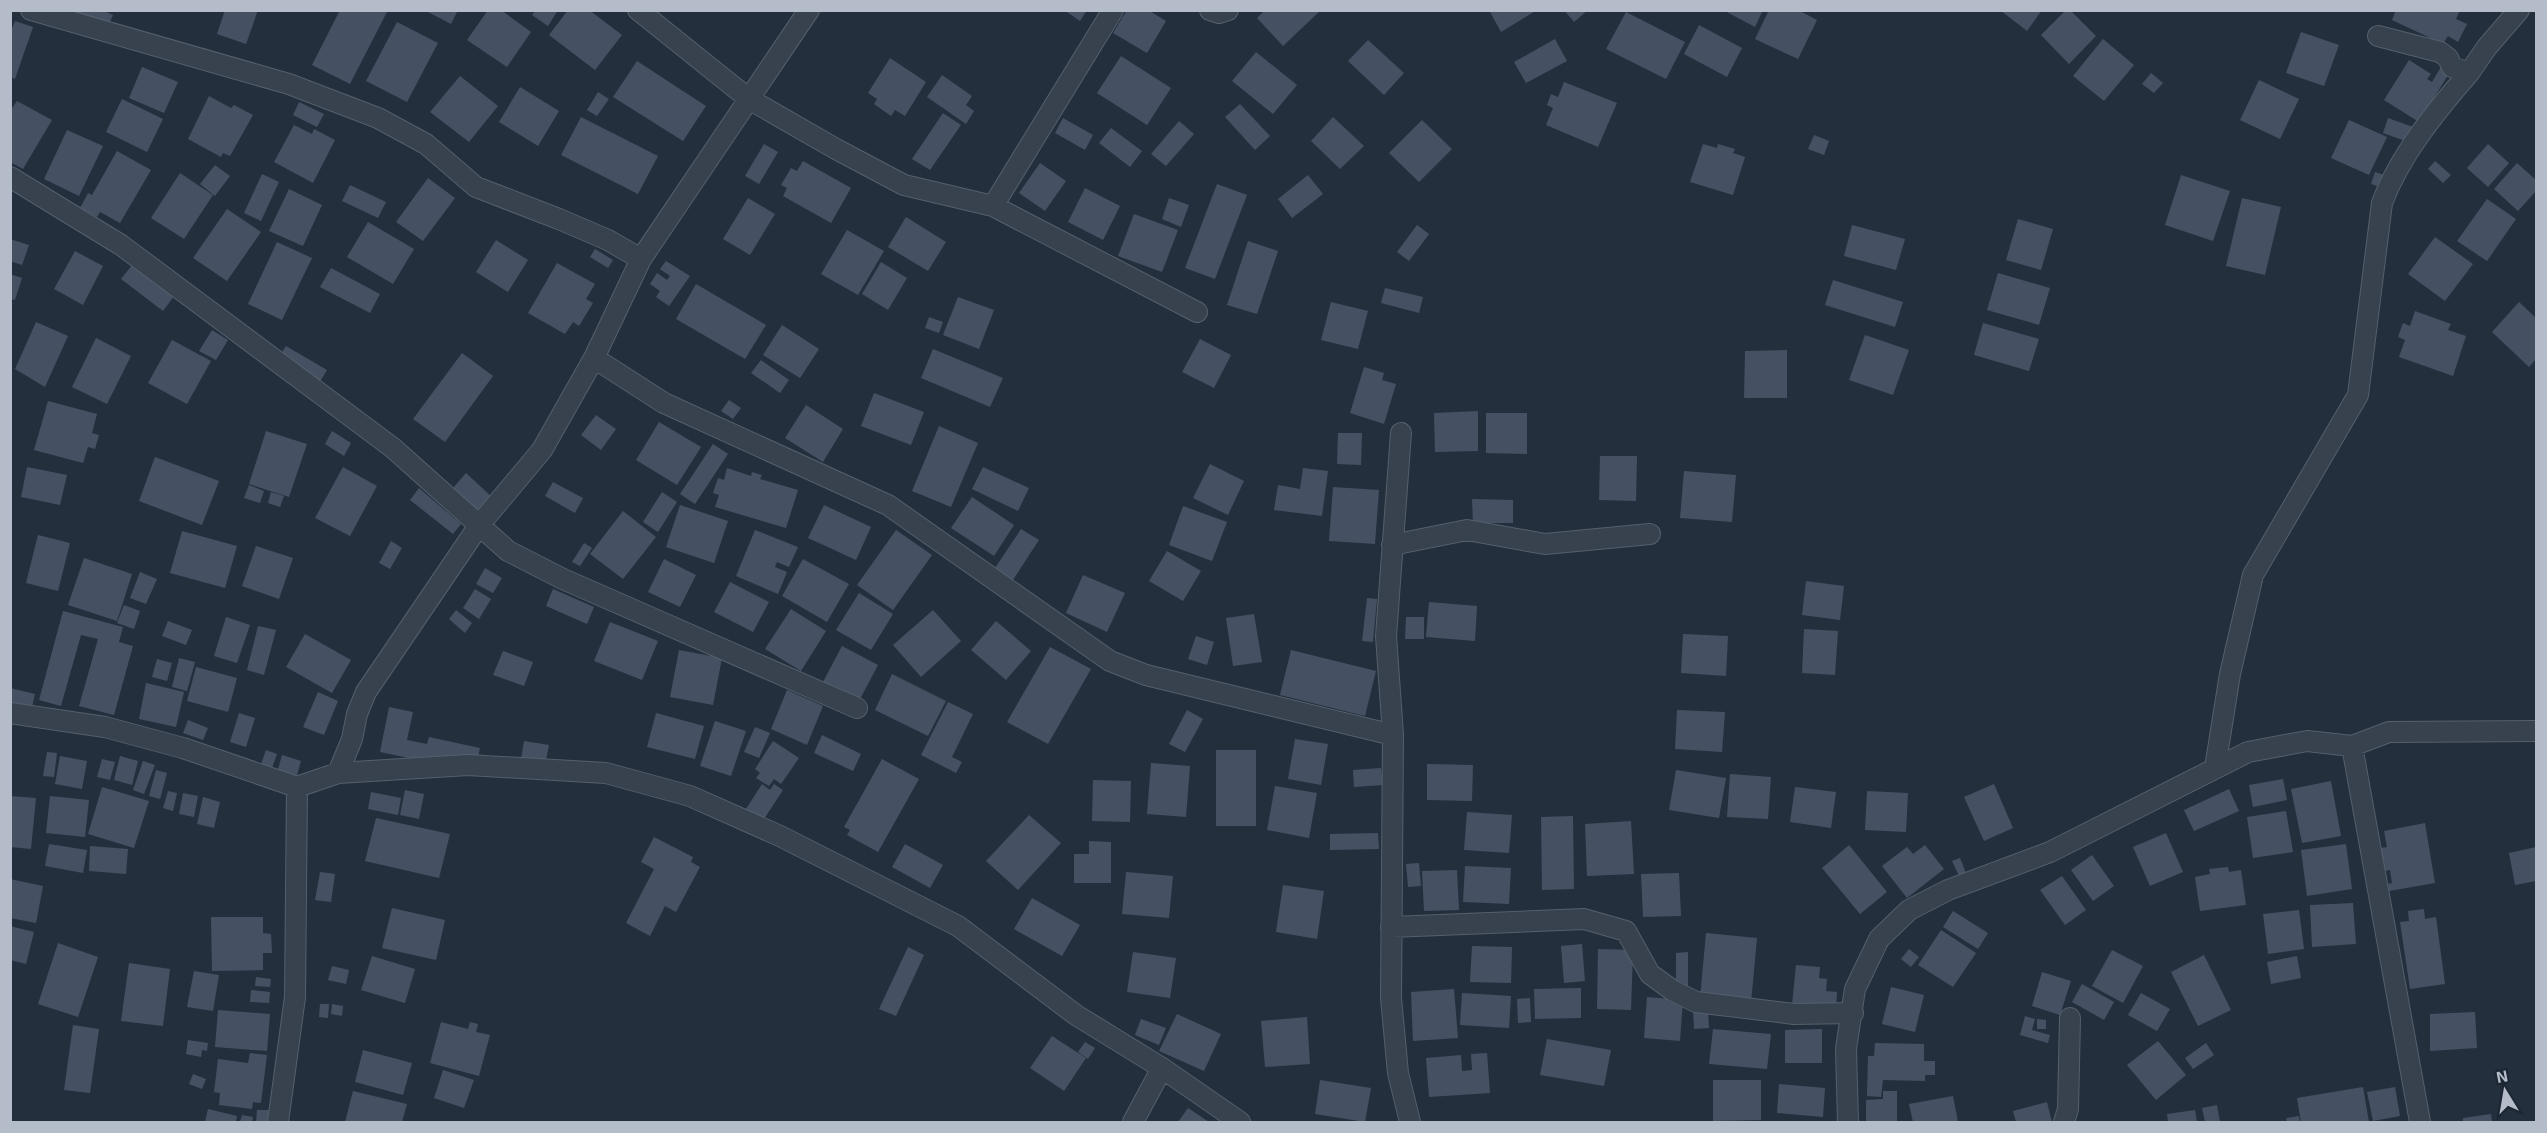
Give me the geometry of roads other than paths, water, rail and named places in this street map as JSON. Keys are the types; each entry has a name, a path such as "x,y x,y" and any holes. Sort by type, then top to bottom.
{"street":[{"path":"31,10 289,84 378,118 426,144 476,187 608,240 641,259"},
{"path":"638,10 749,99 904,185 993,206 1197,312"},
{"path":"338,773 352,739 357,714 366,692 480,524 542,450 594,358 641,259 809,10"},
{"path":"993,206 1113,10"},
{"path":"1210,10 1220,13 1228,10"},
{"path":"2215,768 2230,674 2253,575 2358,395 2382,202 2391,178 2487,47 2519,10"},
{"path":"2378,36 2440,52 2448,58 2452,67 2469,73"},
{"path":"10,177 121,245 393,448 508,551 563,579 857,708"},
{"path":"594,358 664,403 888,505 1110,662 1146,675 1393,735"},
{"path":"1401,433 1386,636 1393,735 1392,1009 1398,1074 1410,1122"},
{"path":"1392,545 1467,530 1545,544 1650,534"},
{"path":"10,712 105,727 183,748 297,787 338,773 468,765 595,772 690,796 780,836 958,926 1076,1015 1162,1068 1240,1122"},
{"path":"1848,1122 1846,1049 1855,989 1879,939 1908,910 1948,890 2050,852 2248,752 2307,741 2352,746 2389,732 2536,731"},
{"path":"2352,746 2420,1122"},
{"path":"278,1122 295,997 297,787"},
{"path":"1391,927 1584,919 1626,932 1650,974 1671,990 1696,1002 1794,1014 1853,1013"},
{"path":"2064,1122 2068,1109 2070,1018"},
{"path":"1133,1122 1162,1068"}]}
